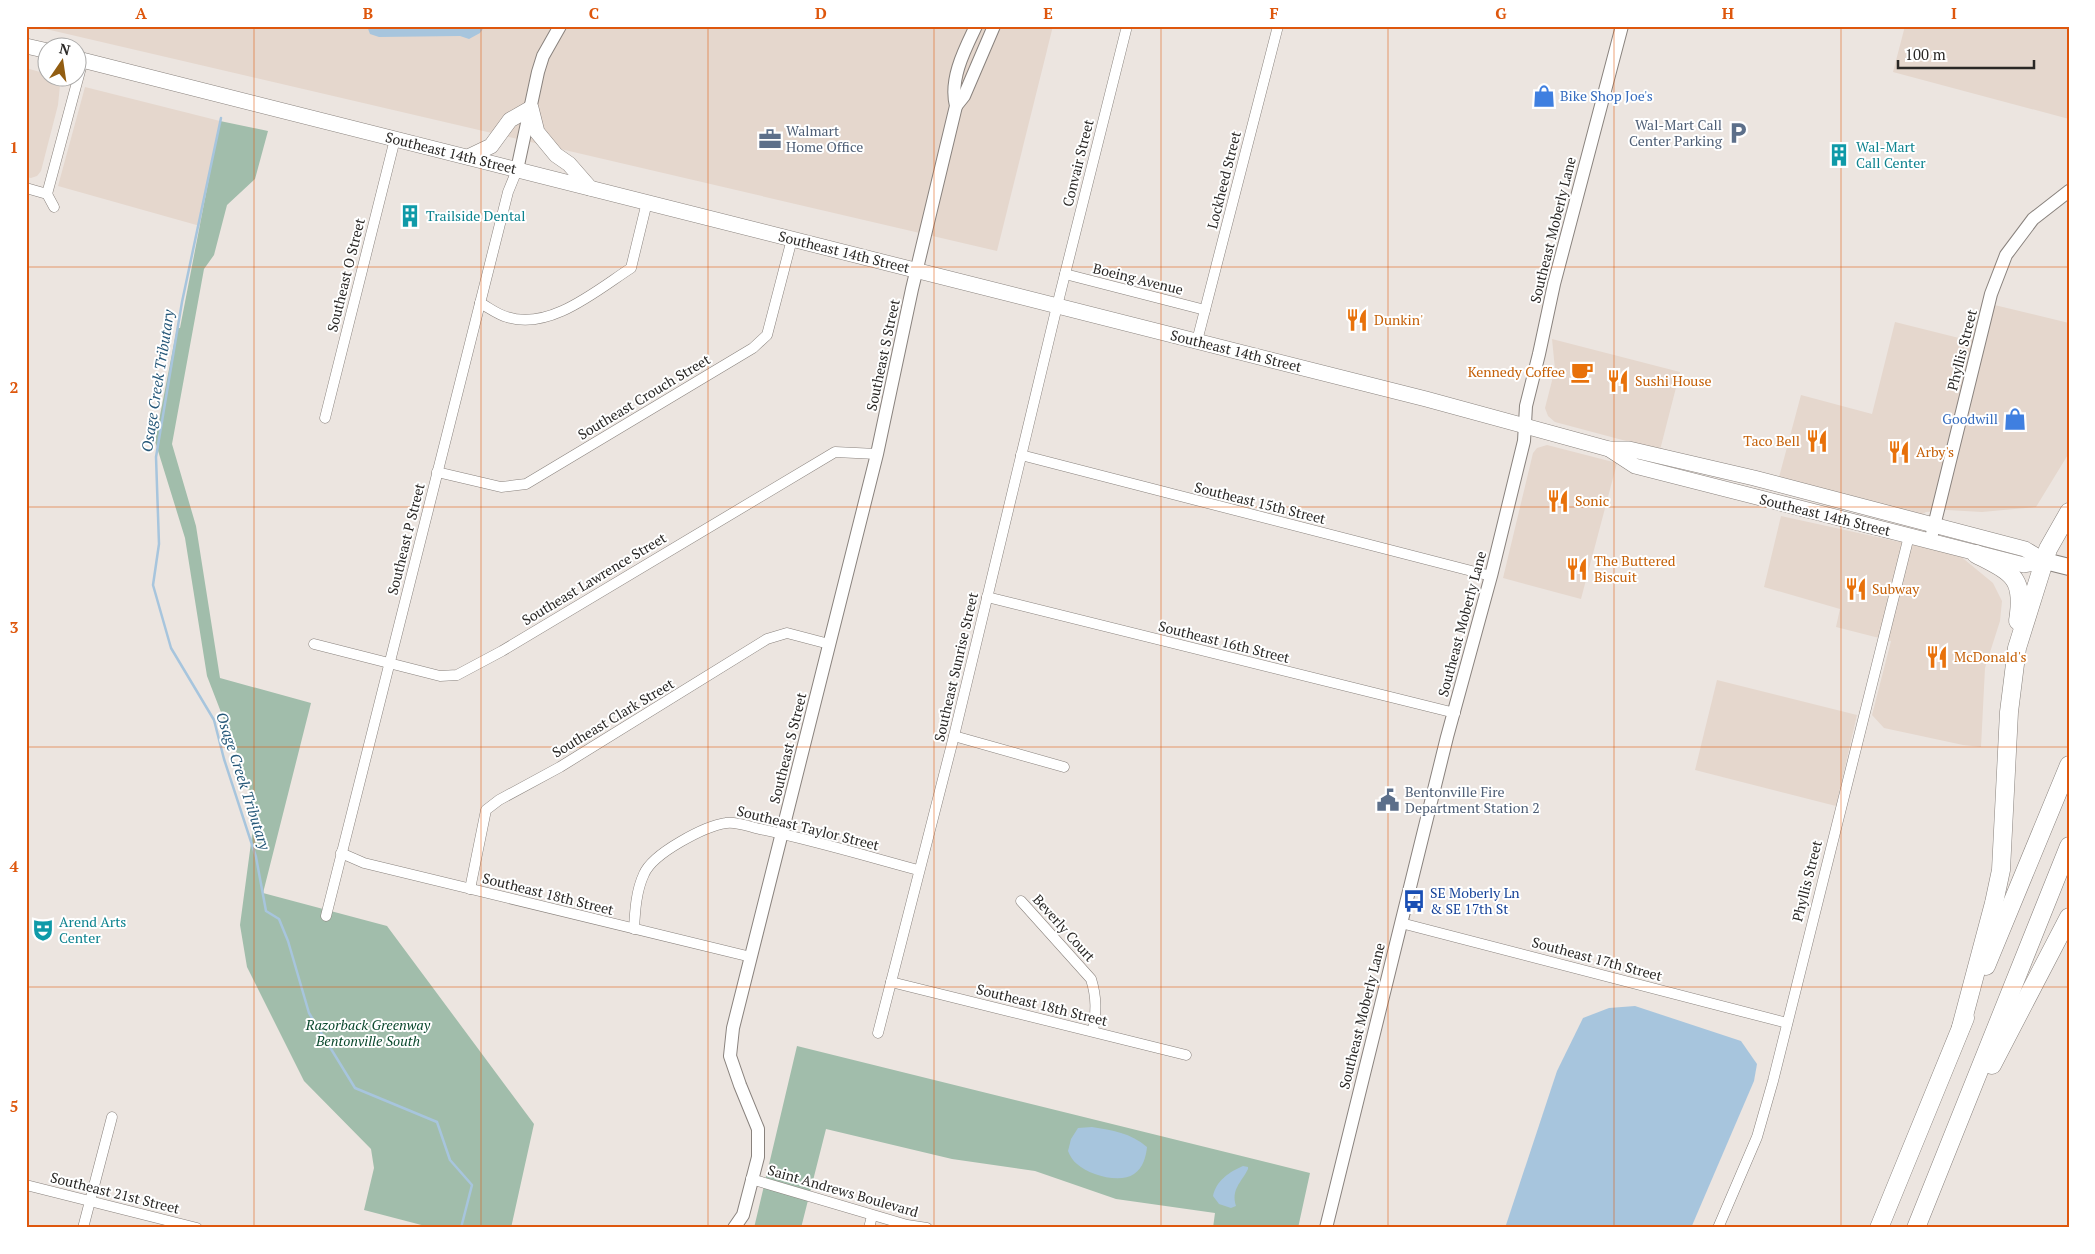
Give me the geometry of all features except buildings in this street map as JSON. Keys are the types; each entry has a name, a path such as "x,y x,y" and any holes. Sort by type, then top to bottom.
{"highway":[{"path":"2017,648 2048,549 2069,512"},
{"path":"1961,1027 2001,870 2009,712 2017,648 2020,598 2017,582 2005,570 1976,554"},
{"name":"Southeast 14th Street","path":"2045,561 2069,567"},
{"path":"1879,1228 2069,765"},
{"path":"1916,1228 2069,846"},
{"path":"1948,1147 2069,917"}],"main road":[{"name":"Southeast 14th Street","path":"88,61 1197,341 1609,449 1629,449 1934,525 2025,549 2045,561"},
{"path":"468,157 491,146 510,120 531,108 537,132 556,155 569,164 590,188"},
{"name":"Southeast 14th Street","path":"1609,449 1634,466 1976,554 2024,565 2045,561"}],"street":[{"path":"517,170 543,56 560,26"},
{"path":"956,106 953,94 955,81 976,26"},
{"path":"956,106 964,96 994,26"},
{"name":"Convair Street","path":"1057,306 1127,26"},
{"name":"Lockheed Street","path":"1197,341 1278,26"},
{"name":"Southeast Moberly Lane","path":"1326,1228 1401,923 1524,441 1527,401 1540,354 1558,264 1622,26"},
{"path":"54,207 48,194 73,88"},
{"name":"Southeast S Street","path":"734,1228 743,1216 758,1157 758,1129 730,1056 733,1028 877,454 917,270 956,106"},
{"name":"Southeast O Street","path":"325,418 395,139"},
{"name":"Southeast P Street","path":"326,916 509,188 517,170"},
{"path":"26,188 48,194"},
{"name":"Phyllis Street","path":"1930,542 1991,294 2006,255 2032,219 2069,191"},
{"path":"480,303 506,317 537,320 554,315 582,299 631,268 647,202"},
{"name":"Southeast Crouch Street","path":"437,472 502,487 526,484 753,348 767,335 792,239"},
{"name":"Boeing Avenue","path":"1065,274 1205,310"},
{"name":"Southeast Sunrise Street","path":"878,1033 918,870 954,736 1057,306"},
{"name":"Southeast Lawrence Street","path":"314,644 440,676 457,675 835,452 877,454"},
{"name":"Southeast 15th Street","path":"1021,455 1491,576"},
{"name":"Phyllis Street","path":"1718,1228 1757,1137 1773,1081 1786,1022 1910,536"},
{"name":"Southeast 16th Street","path":"987,597 1454,713"},
{"name":"Southeast Clark Street","path":"470,889 486,810 499,800 560,767 768,640 787,633 829,644"},
{"path":"954,736 1064,767"},
{"name":"Southeast Taylor Street","path":"634,929 636,898 644,872 660,856 682,840 702,830 728,822 782,834 918,870"},
{"name":"Southeast 18th Street","path":"341,854 364,863 751,957"},
{"name":"Beverly Court","path":"1021,901 1091,979 1097,1009 1092,1031"},
{"name":"Southeast 17th Street","path":"1401,923 1786,1022"},
{"name":"Southeast 18th Street","path":"891,982 1186,1055"},
{"path":"83,1228 112,1117"},
{"name":"Saint Andrews Boulevard","path":"751,1179 872,1216 927,1228"},
{"name":"Southeast 21st Street","path":"26,1185 197,1228"},
{"path":"869,1228 872,1216"}],"shaded area":[{"name":"Walmart Home Office","path":"33,26 1053,26 997,251"},
{"path":"1905,26 2069,26 2069,119 1893,72"},
{"path":"26,68 38,71 38,88 60,88 58,105 41,171 37,176 26,177"},
{"path":"85,88 220,121 200,226 58,186"},
{"path":"1982,302 2069,323 2069,453 2036,507 1982,512 1947,510 1926,512 1918,517 1778,481 1801,395 1872,414 1895,322 1971,341"},
{"path":"1552,339 1680,372 1660,450 1555,422 1548,416 1545,408 1555,369"},
{"path":"1547,445 1617,463 1581,599 1503,578 1533,453 1537,448"},
{"path":"1781,516 1959,555 1993,583 2002,601 2000,621 1985,668 1981,747 1884,728 1872,715 1891,641 1836,627 1840,609 1764,587"},
{"path":"1717,680 1857,715 1836,806 1695,770"}],"green space":[{"name":"Razorback Greenway Bentonville South","path":"220,121 268,131 255,179 227,205 214,255 204,269 172,444 196,526 220,678 311,703 263,893 387,926 534,1124 511,1228 433,1228 364,1210 374,1168 371,1149 304,1081 247,967 240,925 255,813 241,764 207,676 185,538 155,441 177,328 180,328"},
{"path":"797,1046 1310,1173 1298,1228 1213,1228 1215,1213 1116,1199 1035,1171 952,1159 826,1129 801,1228 754,1228"}],"water":[{"path":"367,26 485,26 480,33 469,39 460,36 379,37 370,34"},
{"path":"1635,1006 1741,1041 1757,1064 1754,1081 1691,1228 1505,1228 1557,1071 1583,1018 1609,1008"},
{"path":"1092,1127 1128,1135 1147,1147 1140,1169 1128,1177 1113,1178 1089,1172 1076,1163 1068,1151 1071,1139 1078,1128"},
{"path":"1243,1166 1248,1167 1248,1169 1237,1186 1235,1195 1236,1206 1231,1208 1219,1204 1213,1196 1220,1181"}],"waterway":[{"name":"Osage Creek Tributary","path":"221,118 182,302 156,457 159,544 153,585 171,648 214,720 224,759 256,857 266,911 279,919 288,941 309,1013 355,1088 437,1122 450,1160 472,1185 461,1228"}],"place":[{"name":"Bike Shop Joe's","path":"1544,96"},
{"name":"Wal-Mart Call Center Parking","path":"1738,133"},
{"name":"Walmart Home Office","path":"770,139"},
{"name":"Wal-Mart Call Center","path":"1839,155"},
{"name":"Trailside Dental","path":"410,216"},
{"name":"Dunkin'","path":"1357,320"},
{"name":"Kennedy Coffee","path":"1582,372"},
{"name":"Sushi House","path":"1618,381"},
{"name":"Goodwill","path":"2015,419"},
{"name":"Taco Bell","path":"1817,441"},
{"name":"Arby's","path":"1899,452"},
{"name":"Sonic","path":"1558,501"},
{"name":"The Buttered Biscuit","path":"1577,569"},
{"name":"Subway","path":"1856,589"},
{"name":"McDonald's","path":"1937,657"},
{"name":"Bentonville Fire Department Station 2","path":"1388,800"},
{"name":"SE Moberly Ln & SE 17th St","path":"1414,901"},
{"name":"Arend Arts Center","path":"43,930"}]}
